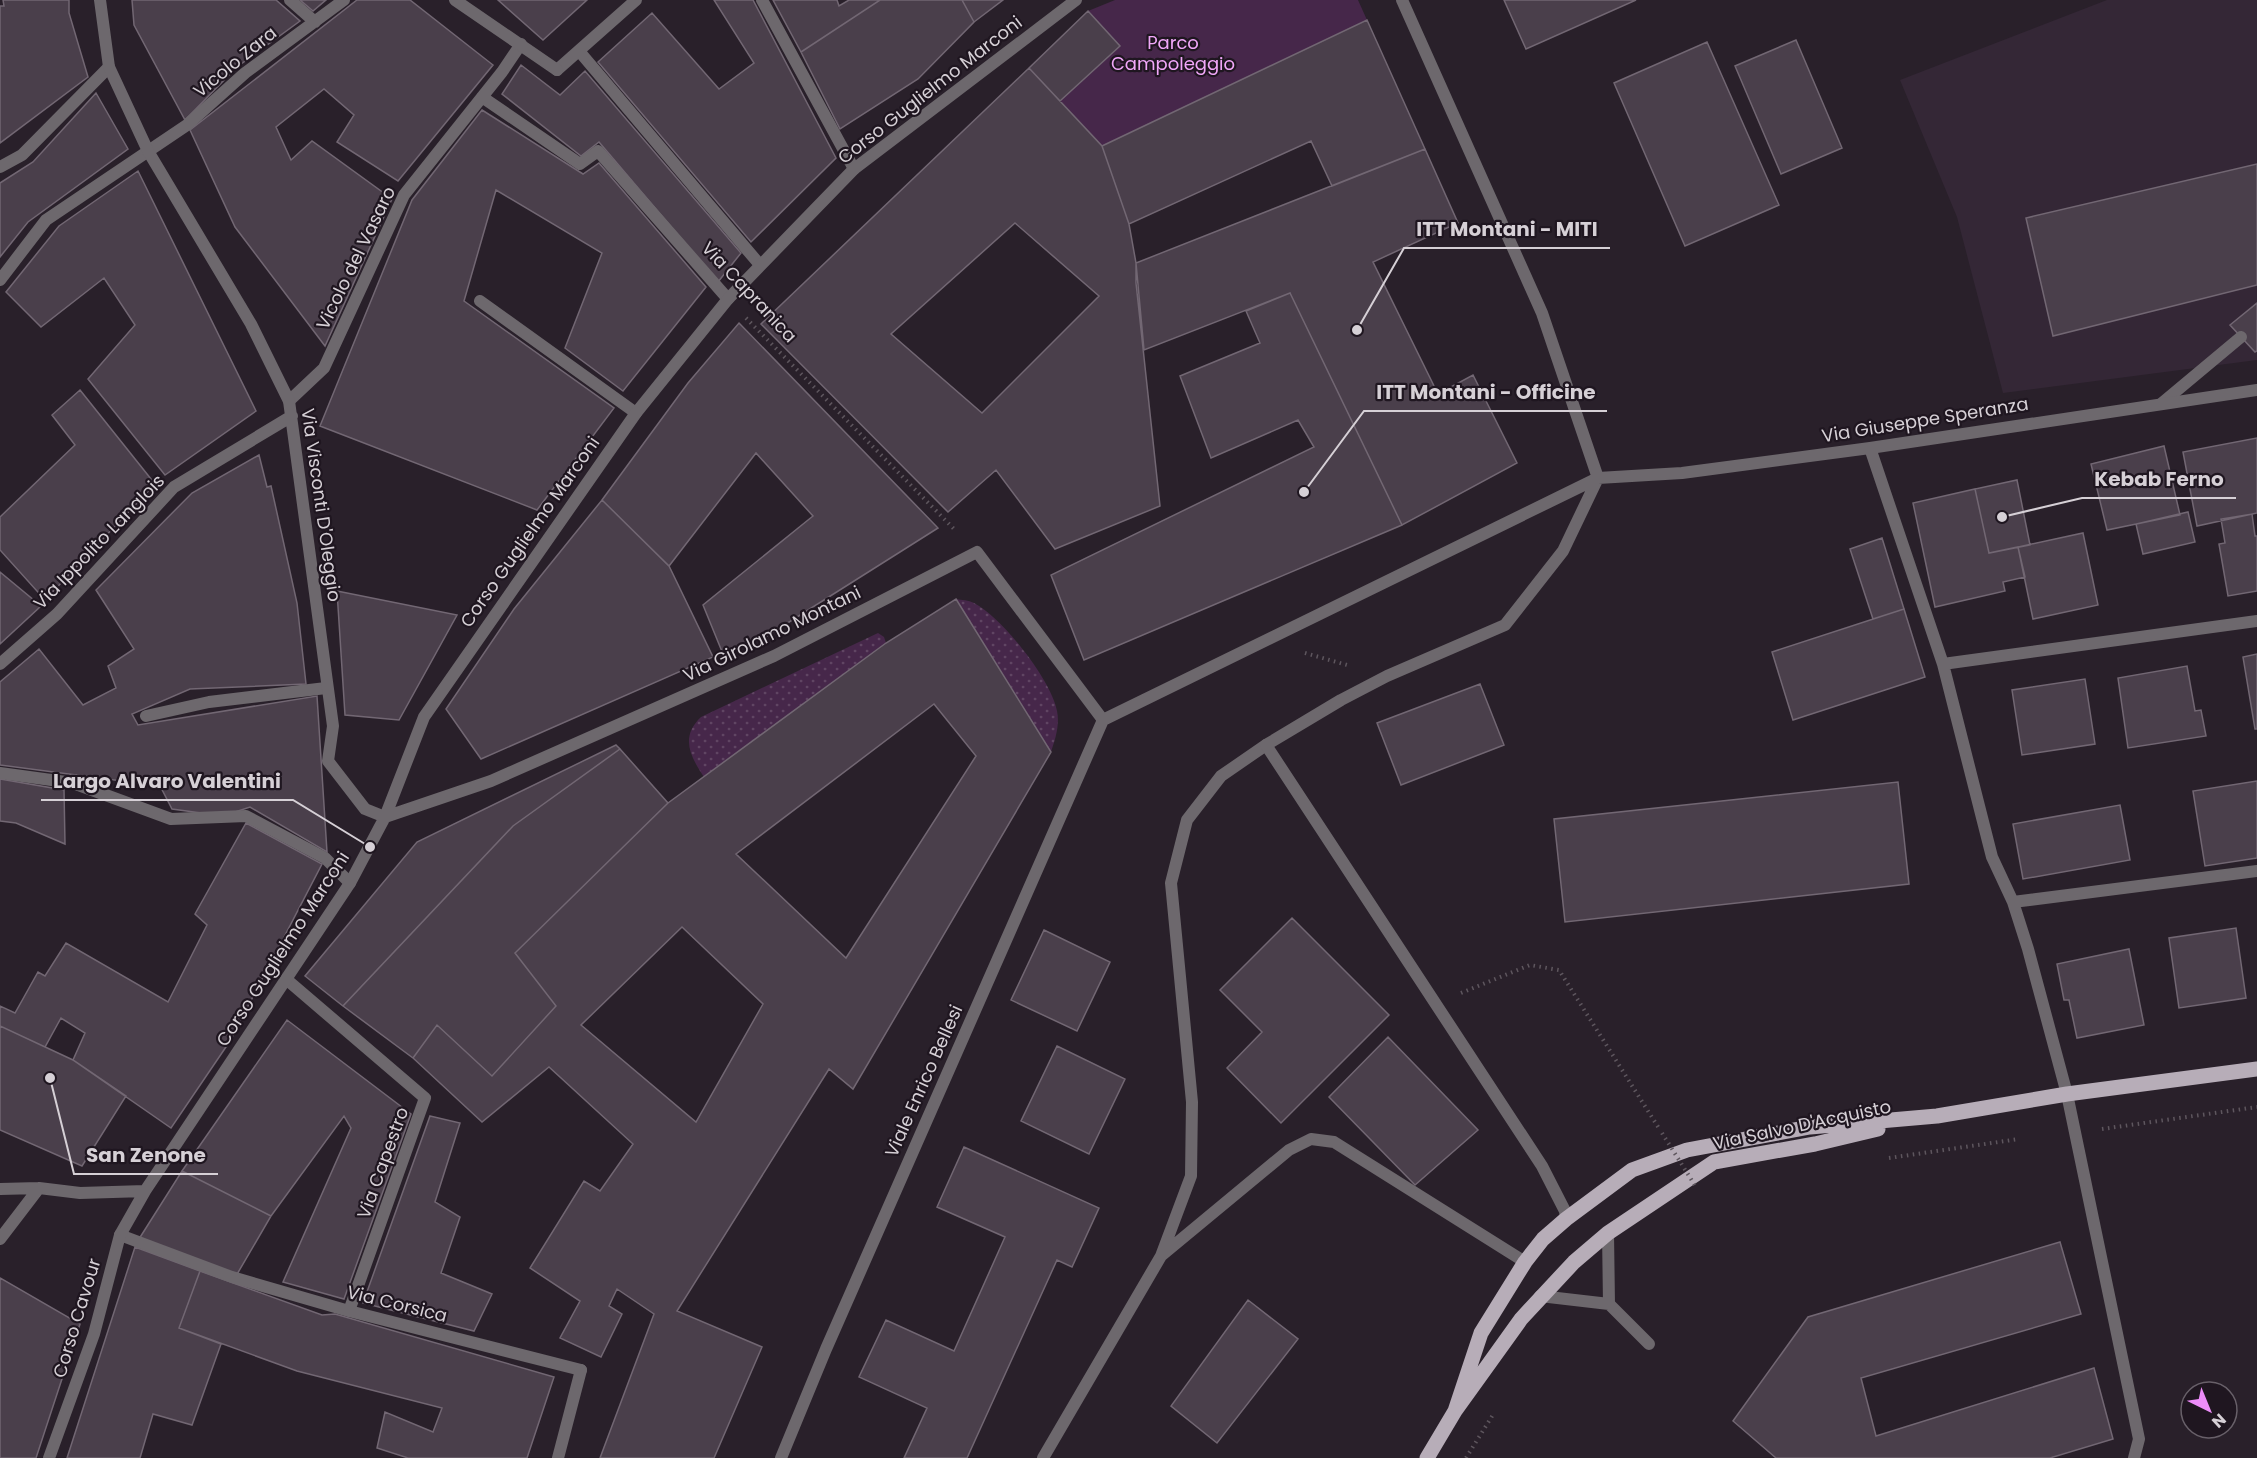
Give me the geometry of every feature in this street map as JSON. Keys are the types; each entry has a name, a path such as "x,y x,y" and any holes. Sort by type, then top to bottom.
{"main road":[{"name":"Via Salvo D'Acquisto","path":"1427,1458 1455,1411 1540,1296 1574,1262 1608,1233 1714,1162 1815,1144 1937,1116 2067,1094 2257,1069"},
{"name":"Via Salvo D'Acquisto","path":"1455,1411 1481,1333 1525,1262 1543,1239 1566,1219 1632,1170 1688,1150 1810,1127 1937,1116"}],"street":[{"name":"Via Visconti D'Oleggio","path":"100,0 109,67 148,151 251,324 289,401 326,688 333,726 328,761 365,809 385,817"},
{"path":"290,0 315,22"},
{"name":"Vicolo Zara","path":"0,280 46,219 187,125 245,73 344,0"},
{"path":"455,0 557,70 636,0"},
{"path":"762,0 854,169"},
{"name":"Corso Guglielmo Marconi","path":"145,1191 350,883 385,817 424,717 636,412 728,300 854,169 1076,0"},
{"path":"1043,1458 1161,1256 1191,1176 1192,1102 1171,883 1187,820 1221,776 1266,745 1341,700 1388,676 1505,625 1563,551 1598,478 1542,313 1402,0"},
{"name":"Vicolo del Vasaro","path":"289,401 324,368 404,195 521,44"},
{"path":"579,51 760,265"},
{"path":"0,167 22,155 109,67"},
{"name":"Via Capranica","path":"482,97 580,165 598,151 728,300"},
{"path":"480,300 636,412"},
{"path":"2162,404 2241,337"},
{"name":"Via Giuseppe Speranza","path":"1598,478 1682,472 1870,448 2257,390"},
{"name":"Via Ippolito Langlois","path":"0,664 57,614 174,487 292,416"},
{"path":"1870,448 1943,664 1992,857 2013,902 2067,1094 2139,1439 2134,1458"},
{"path":"977,552 1103,720 1598,478"},
{"name":"Via Girolamo Montani","path":"385,817 491,781 774,657 977,552"},
{"path":"1943,664 2257,621"},
{"path":"146,716 209,702 326,688"},
{"name":"Viale Enrico Bellesi","path":"781,1458 826,1349 1103,720"},
{"path":"1266,745 1542,1166 1565,1211 1566,1219"},
{"path":"0,773 73,783 171,819 246,816 326,858 350,883"},
{"path":"2013,902 2257,871"},
{"name":"Via Capestro","path":"286,979 425,1098 350,1311"},
{"path":"1161,1256 1289,1150 1311,1139 1334,1142 1525,1262"},
{"path":"0,1190 39,1188 80,1193 145,1191"},
{"path":"0,1239 39,1188"},
{"name":"Corso Cavour","path":"49,1458 94,1335 120,1235 145,1191"},
{"path":"1608,1233 1609,1304"},
{"name":"Via Corsica","path":"120,1235 232,1277 350,1311 581,1370 558,1458"},
{"path":"1540,1296 1609,1304 1649,1344"}],"path":[{"name":"Via Capranica","path":"728,300 977,552"},
{"path":"1264,641 1388,676"},
{"path":"1435,1003 1530,966 1559,970 1696,1187"},
{"path":"2098,1130 2257,1107"},
{"path":"1879,1159 2019,1139"},
{"path":"1466,1458 1496,1409"}],"shaded area":[{"path":"2107,0 2257,0 2257,360 2003,393 1957,217 1900,80"}],"green space":[{"name":"Parco Campoleggio","path":"1115,0 1358,0 1367,20 1102,146 1060,101 1119,47 1088,11"},
{"path":"956,599 972,602 998,621 1024,651 1046,683 1058,716 1051,752"},
{"path":"878,633 884,637 886,643 704,777 689,747 691,732 701,717"}],"building":[{"path":"3,0 69,0 69,13 88,77 0,143 0,6 4,6"},
{"path":"132,0 276,0 300,21 237,67 185,120 134,25"},
{"path":"300,0 326,0 313,11"},
{"path":"357,0 410,0 493,65 398,181 337,142 354,115 324,89 276,127 291,160 312,141 392,199 325,346 235,227 190,130"},
{"path":"498,0 587,0 543,40"},
{"path":"714,0 753,0 836,158 751,242 598,62 652,13 719,89 754,63"},
{"path":"773,0 837,0 839,6 849,0 880,0 801,52"},
{"path":"880,0 962,0 974,22 918,79 840,129 801,52"},
{"path":"962,0 1003,0 974,22"},
{"path":"1504,0 1636,0 1526,49"},
{"path":"1088,11 1120,46 1060,101 1029,68"},
{"path":"1367,20 1425,149 1332,186 1311,141 1129,224 1102,146"},
{"path":"1796,40 1842,148 1781,174 1735,66"},
{"path":"1707,42 1779,205 1685,246 1614,83"},
{"path":"521,65 560,95 585,71 741,253 718,282 599,142 581,156 502,94"},
{"path":"1029,68 1102,146 1129,224 1136,263 1136,283 1160,506 1055,549 996,470 948,512 761,324","holes":["1015,223 1099,296 982,413 891,334"]},
{"path":"96,93 128,149 28,222 0,257 0,183 33,162"},
{"path":"482,110 583,174 599,163 706,287 623,391 565,348 602,253 496,190 464,301 614,408 537,510 320,426 412,200"},
{"path":"1425,149 1458,223 1373,262 1438,394 1473,375 1517,463 1402,525 1290,293 1144,350 1136,263"},
{"path":"2257,164 2257,285 2053,336 2026,218"},
{"path":"138,171 256,411 165,475 88,379 135,325 104,278 41,327 6,292 59,226"},
{"path":"1290,293 1402,525 1084,660 1051,575 1314,447 1298,420 1211,458 1180,376 1260,343 1246,311"},
{"path":"2257,303 2257,351 2255,352 2230,325"},
{"path":"739,323 938,528 767,636 723,654 703,605 813,516 756,453 669,566 602,500 688,383"},
{"path":"80,390 155,484 45,600 0,550 0,517 75,445 52,415"},
{"path":"2257,438 2257,513 2197,526 2183,452"},
{"path":"2164,446 2180,515 2107,530 2091,464"},
{"path":"259,455 267,487 271,486 297,603 306,684 190,689 132,714 138,725 317,696 327,852 250,807 223,816 172,809 156,778 145,784 0,765 0,682 39,649 83,705 116,688 108,666 134,649 96,590 192,493"},
{"path":"2017,480 2030,545 1989,553 1975,489"},
{"path":"1975,489 1989,553 2018,547 2025,577 2003,582 2005,591 1935,607 1913,503"},
{"path":"602,500 669,566 713,657 481,759 446,709 514,609"},
{"path":"2188,512 2195,542 2143,554 2136,524"},
{"path":"2252,514 2255,536 2257,536 2257,591 2228,596 2219,544 2225,543 2221,519"},
{"path":"2083,533 2098,605 2033,619 2018,547"},
{"path":"1882,538 1904,609 1873,619 1850,549"},
{"path":"0,572 41,606 0,644"},
{"path":"337,591 457,615 399,720 345,715"},
{"path":"956,599 1051,752 853,1089 829,1069 677,1311 762,1347 714,1458 600,1458 654,1314 617,1289 609,1306 622,1314 601,1357 560,1338 580,1301 530,1268 584,1181 600,1191 633,1144 549,1067 482,1122 413,1058 437,1025 492,1076 556,1006 515,953 668,803 886,643","holes":["934,704 976,756 846,958 736,854","682,927 763,1004 696,1122 581,1025"]},
{"path":"1904,609 1925,677 1793,720 1772,652"},
{"path":"2257,654 2257,729 2255,729 2243,657"},
{"path":"2187,666 2195,711 2201,710 2206,736 2128,748 2118,678"},
{"path":"2085,679 2095,744 2022,755 2012,690"},
{"path":"1480,684 1504,745 1401,785 1377,723"},
{"path":"616,745 620,749 513,826 343,1006 305,976 417,842"},
{"path":"620,749 668,803 515,953 556,1006 492,1076 437,1025 413,1058 343,1006 513,826"},
{"path":"0,779 64,790 65,844 16,823 0,821"},
{"path":"2257,781 2257,858 2205,866 2193,791"},
{"path":"1898,782 1909,884 1565,922 1554,819"},
{"path":"2120,805 2130,860 2023,879 2013,824"},
{"path":"246,823 322,864 230,1041 171,1128 73,1060 85,1033 61,1018 45,1047 0,1026 0,1006 15,1013 38,972 45,976 66,943 168,1002 207,925 195,914"},
{"path":"1292,918 1389,1015 1281,1123 1227,1068 1262,1032 1220,990"},
{"path":"2236,928 2246,998 2179,1008 2169,938"},
{"path":"1044,930 1110,962 1077,1031 1011,1000"},
{"path":"2129,949 2144,1025 2077,1038 2069,1000 2064,1000 2057,964"},
{"path":"287,1020 411,1114 344,1299 283,1282 351,1128 344,1116 271,1216 182,1171"},
{"path":"0,1026 73,1060 126,1096 82,1166 0,1130"},
{"path":"1388,1037 1478,1130 1415,1185 1329,1097"},
{"path":"1057,1046 1125,1079 1089,1154 1021,1121"},
{"path":"430,1116 460,1123 435,1202 460,1217 441,1273 492,1294 474,1331 363,1303"},
{"path":"964,1147 1099,1208 1072,1267 1057,1260 967,1458 904,1458 927,1408 859,1377 886,1320 954,1351 1005,1237 937,1207"},
{"path":"182,1171 271,1216 236,1276 139,1239"},
{"path":"2060,1242 2081,1314 1861,1378 1876,1436 2094,1368 2113,1439 2050,1458 1776,1458 1733,1421 1808,1317"},
{"path":"135,1247 200,1271 179,1328 221,1344 192,1425 153,1414 140,1458 67,1458"},
{"path":"200,1271 322,1315 335,1314 554,1377 527,1458 408,1458 377,1448 385,1412 433,1432 442,1408 297,1371 179,1328"},
{"path":"0,1278 80,1324 36,1458 0,1458"},
{"path":"1248,1300 1298,1339 1217,1443 1171,1406"}],"place":[{"name":"ITT Montani - MITI","path":"1357,330"},
{"name":"ITT Montani - Officine","path":"1304,492"},
{"name":"Kebab Ferno","path":"2002,517"},
{"name":"Largo Alvaro Valentini","path":"370,847"},
{"name":"San Zenone","path":"50,1078"}]}
